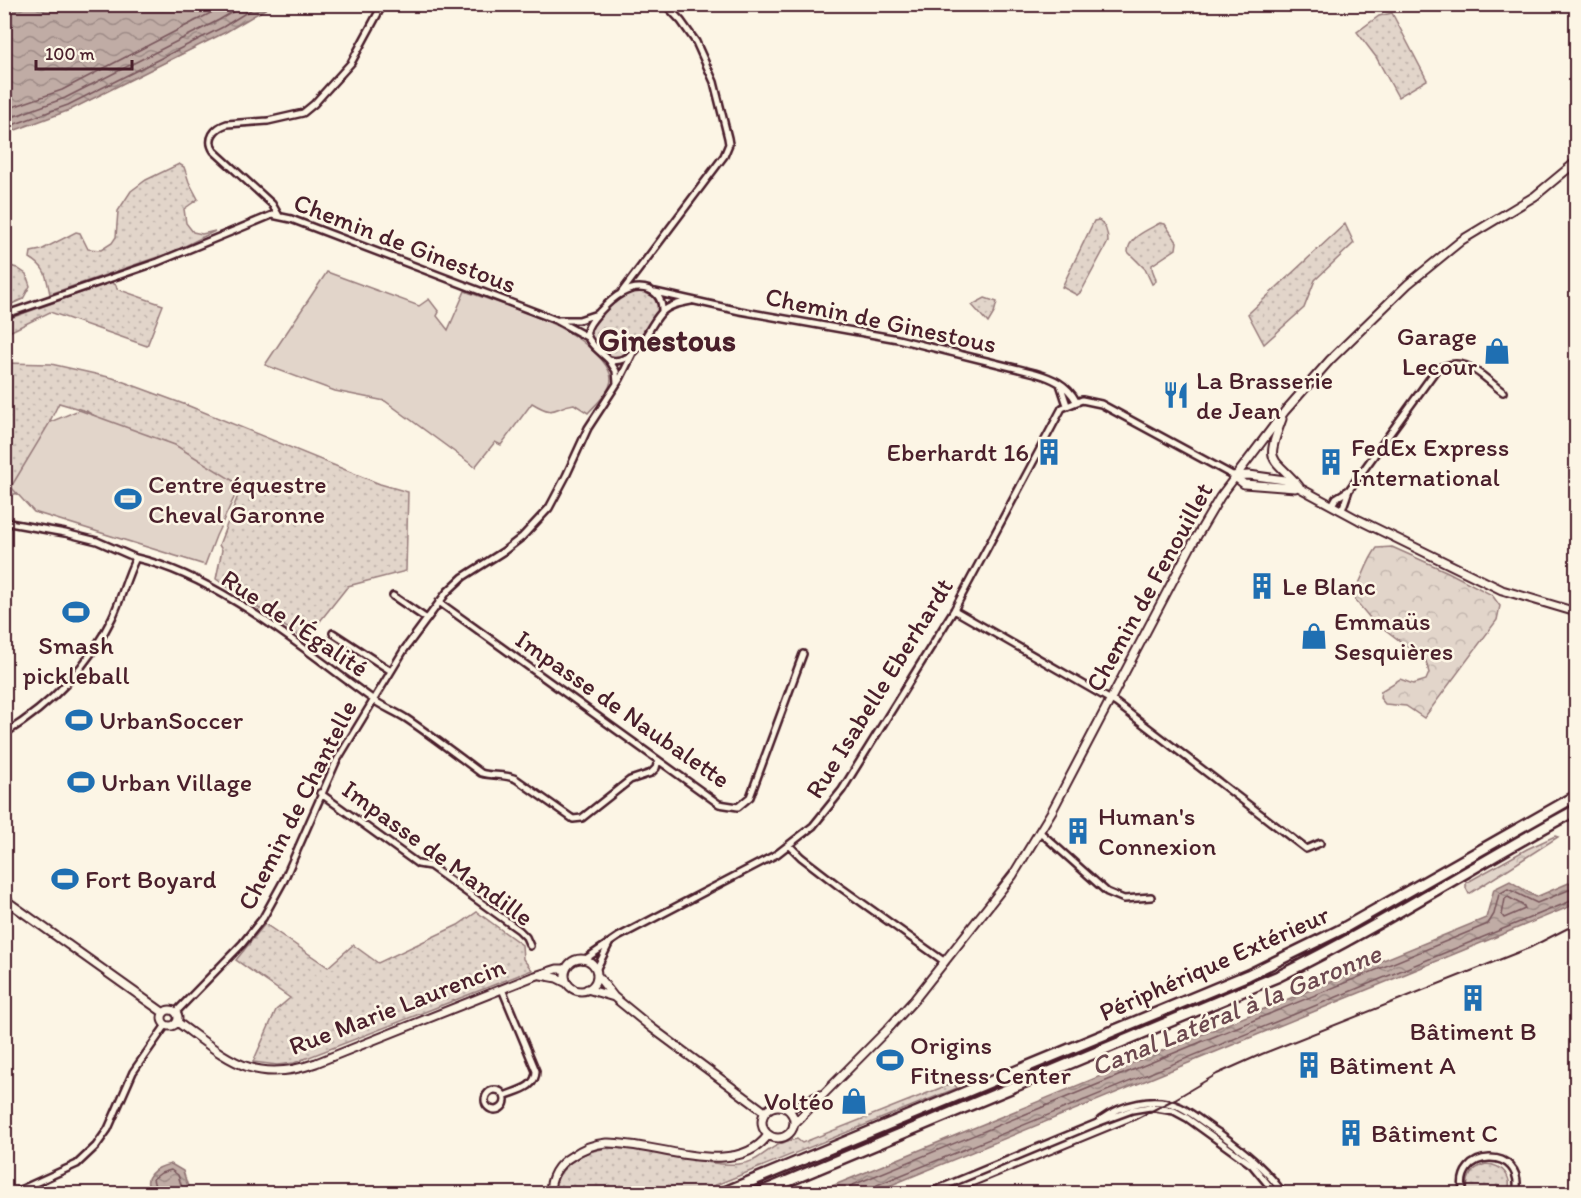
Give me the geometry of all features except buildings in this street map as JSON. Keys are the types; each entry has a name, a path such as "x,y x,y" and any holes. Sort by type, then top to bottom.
{"highway":[{"name":"Périphérique Extérieur","path":"720,1194 1248,975 1340,930 1576,796"},
{"path":"757,1194 1279,976 1354,939 1491,857 1576,810"}],"street":[{"path":"279,216 272,204 214,152 210,140 211,135 227,123 268,121 303,113 351,63 383,4"},
{"path":"621,293 724,156 729,144 714,82 696,42 665,4"},
{"name":"Chemin de Fenouillet","path":"794,1124 887,1030 945,962 1013,875 1040,832 1190,548 1221,494 1285,411 1330,360 1408,284 1462,240 1534,196 1576,162"},
{"name":"Chemin de Ginestous","path":"4,315 158,262 272,215 556,320 587,337 609,360"},
{"path":"633,278 638,289"},
{"name":"Chemin de Ginestous","path":"587,337 586,330 598,314 621,293 638,289 898,339 1035,373 1059,383 1070,391 1076,401"},
{"path":"609,360 622,361 632,355 662,312 661,299 656,292"},
{"name":"Chemin de Ginestous","path":"662,312 676,304 693,301"},
{"name":"Chemin de Ginestous","path":"556,320 579,320 598,314"},
{"name":"Chemin de Chantelle","path":"175,1013 242,944 263,918 284,880 336,762 391,671 439,602 463,577 504,551 537,523 557,495 580,443 632,355"},
{"path":"609,360 616,371 616,385"},
{"path":"1342,510 1349,490 1436,370 1446,364 1462,363 1503,392"},
{"path":"1059,383 1067,405 1076,401 1093,400 1234,476 1285,480 1502,590 1576,612"},
{"name":"Rue Isabelle Eberhardt","path":"584,960 609,943 757,867 813,826 842,790 954,610 1049,430 1059,412 1067,405"},
{"path":"1285,411 1273,444 1272,455 1279,468 1301,488"},
{"path":"1332,505 1336,498 1349,490"},
{"name":"Rue de l'Égalité","path":"4,522 98,541 136,558 151,561 180,573 242,605 374,700 405,718 482,772 488,775 508,775 576,819 582,818 630,780 651,773 656,768 658,760"},
{"path":"4,734 32,717 72,680 87,661 112,618 136,558"},
{"path":"393,596 427,619"},
{"name":"Impasse de Naubalette","path":"439,602 719,804 738,807 750,797 803,654"},
{"path":"954,610 1111,700 1306,849 1320,843"},
{"path":"333,633 391,671"},
{"name":"Impasse de Mandille","path":"321,793 418,864 430,866 519,930 526,937 530,946"},
{"path":"1040,832 1107,892 1124,898 1150,897"},
{"path":"789,845 840,888 945,962"},
{"path":"4,899 164,1013"},
{"path":"588,989 594,984 596,972 609,943"},
{"path":"614,997 588,989 576,990 567,983 566,969 574,961 584,960 593,965 614,997 765,1112"},
{"name":"Rue Marie Laurencin","path":"177,1022 234,1062 256,1070 278,1072 300,1069 539,975 557,969 566,969"},
{"name":"Rue Marie Laurencin","path":"539,975 557,978 567,983"},
{"path":"502,989 536,1071 536,1079 531,1085 504,1096"},
{"path":"168,1011 175,1013 177,1022 171,1026 166,1025 162,1020 164,1013 168,1011"},
{"path":"11,1194 77,1164 96,1145 108,1129 133,1072 166,1025"},
{"name":"Chemin de Fenouillet","path":"786,1108 825,1093"},
{"path":"1097,1123 1108,1115 1139,1103 1160,1102 1178,1106 1243,1150 1269,1174 1284,1194"},
{"path":"772,1107 786,1108 793,1116 794,1124 789,1134 779,1138 768,1135 762,1124 765,1112 772,1107"},
{"path":"926,1194 1097,1123 1150,1107 1174,1111 1187,1118 1251,1165 1276,1194"},
{"path":"550,1194 554,1174 560,1165 576,1153 604,1143 723,1158 756,1148 768,1135"},
{"path":"1464,1194 1463,1182 1469,1167 1480,1159 1494,1157 1501,1159 1513,1169 1518,1184 1516,1194"}],"green space":[{"path":"1392,13 1427,80 1398,97 1376,57 1357,32 1379,16"},
{"path":"179,164 184,167 198,199 184,209 186,223 193,232 202,234 215,231 175,251 50,294 45,273 40,265 30,258 31,252 41,250 76,232 80,233 88,249 101,250 112,243 116,237 118,211 131,191 146,180"},
{"path":"1099,220 1106,229 1108,242 1081,292 1077,295 1062,287 1094,221"},
{"path":"1160,223 1165,224 1177,242 1176,249 1152,265 1156,281 1152,284 1145,269 1128,252 1135,238"},
{"path":"1345,224 1354,243 1315,280 1304,308 1264,344 1248,314"},
{"path":"4,264 26,274 30,286 23,299 5,307"},
{"path":"327,272 419,306 429,299 439,312 437,316 448,330 465,291 538,317 572,335 601,359 610,373 609,388 588,413 574,404 550,411 532,403 501,445 495,442 475,467 385,401 335,391 265,365"},
{"path":"111,282 116,285 117,289 163,305 147,346 50,312 5,334 5,320"},
{"path":"639,291 649,293 656,298 659,305 658,314 642,338 627,354 619,358 610,356 600,349 589,334 591,327 601,313 615,300"},
{"path":"985,298 997,302 988,323 972,305"},
{"path":"4,363 51,364 113,378 189,406 380,484 408,492 406,571 348,586 305,640 216,579 222,550 219,545 239,493 237,485 129,435 86,411 59,403 24,492 5,496"},
{"name":"Centre équestre Cheval Garonne","path":"79,410 175,445 240,485 205,565 34,512 11,487 50,422"},
{"path":"1392,547 1492,595 1500,606 1497,620 1424,718 1406,706 1385,704 1380,698 1381,691 1400,679 1413,684 1426,680 1429,673 1426,661 1370,618 1355,600 1354,593 1373,553 1377,548"},
{"path":"1555,836 1558,837 1469,894 1466,883"},
{"path":"477,912 522,945 523,959 532,970 294,1063 277,1065 253,1062 276,1010 290,998 236,960 265,924 328,967 353,945 378,963 458,925"},
{"path":"953,1083 957,1088 696,1193 555,1193 556,1181 562,1171 586,1154 606,1149 627,1148 718,1164 746,1163 784,1142 797,1139 802,1143"},
{"path":"1486,1164 1502,1169 1508,1177 1508,1193 1468,1193 1467,1183 1470,1175 1476,1168"}],"water":[{"path":"5,4 272,5 226,32 70,110 5,134"},
{"path":"1576,880 1576,904 872,1193 815,1193 1486,918 1494,889 1510,881 1536,897"},
{"path":"171,1164 183,1171 190,1193 153,1193 149,1188 148,1178 151,1174"}],"railway":[{"path":"954,1194 1134,1120 1217,1074 1262,1054 1529,948 1576,924"}],"place":[{"name":"Garage Lecour","path":"1497,351"},
{"name":"La Brasserie de Jean","path":"1176,395"},
{"name":"Eberhardt 16","path":"1049,452"},
{"name":"FedEx Express International","path":"1331,462"},
{"name":"Centre équestre Cheval Garonne","path":"128,499"},
{"name":"Le Blanc","path":"1262,586"},
{"name":"Smash pickleball","path":"76,612"},
{"name":"Emmaüs Sesquières","path":"1314,636"},
{"name":"UrbanSoccer","path":"79,720"},
{"name":"Urban Village","path":"81,782"},
{"name":"Human's Connexion","path":"1078,831"},
{"name":"Fort Boyard","path":"65,879"},
{"name":"Bâtiment B","path":"1473,998"},
{"name":"Origins Fitness Center","path":"890,1060"},
{"name":"Bâtiment A","path":"1309,1065"},
{"name":"Voltéo","path":"854,1101"},
{"name":"Bâtiment C","path":"1351,1133"}],"district":[{"name":"Ginestous","path":"667,340"}],"water label":[{"name":"Canal Latéral à la Garonne","path":"1236,1010"}]}
